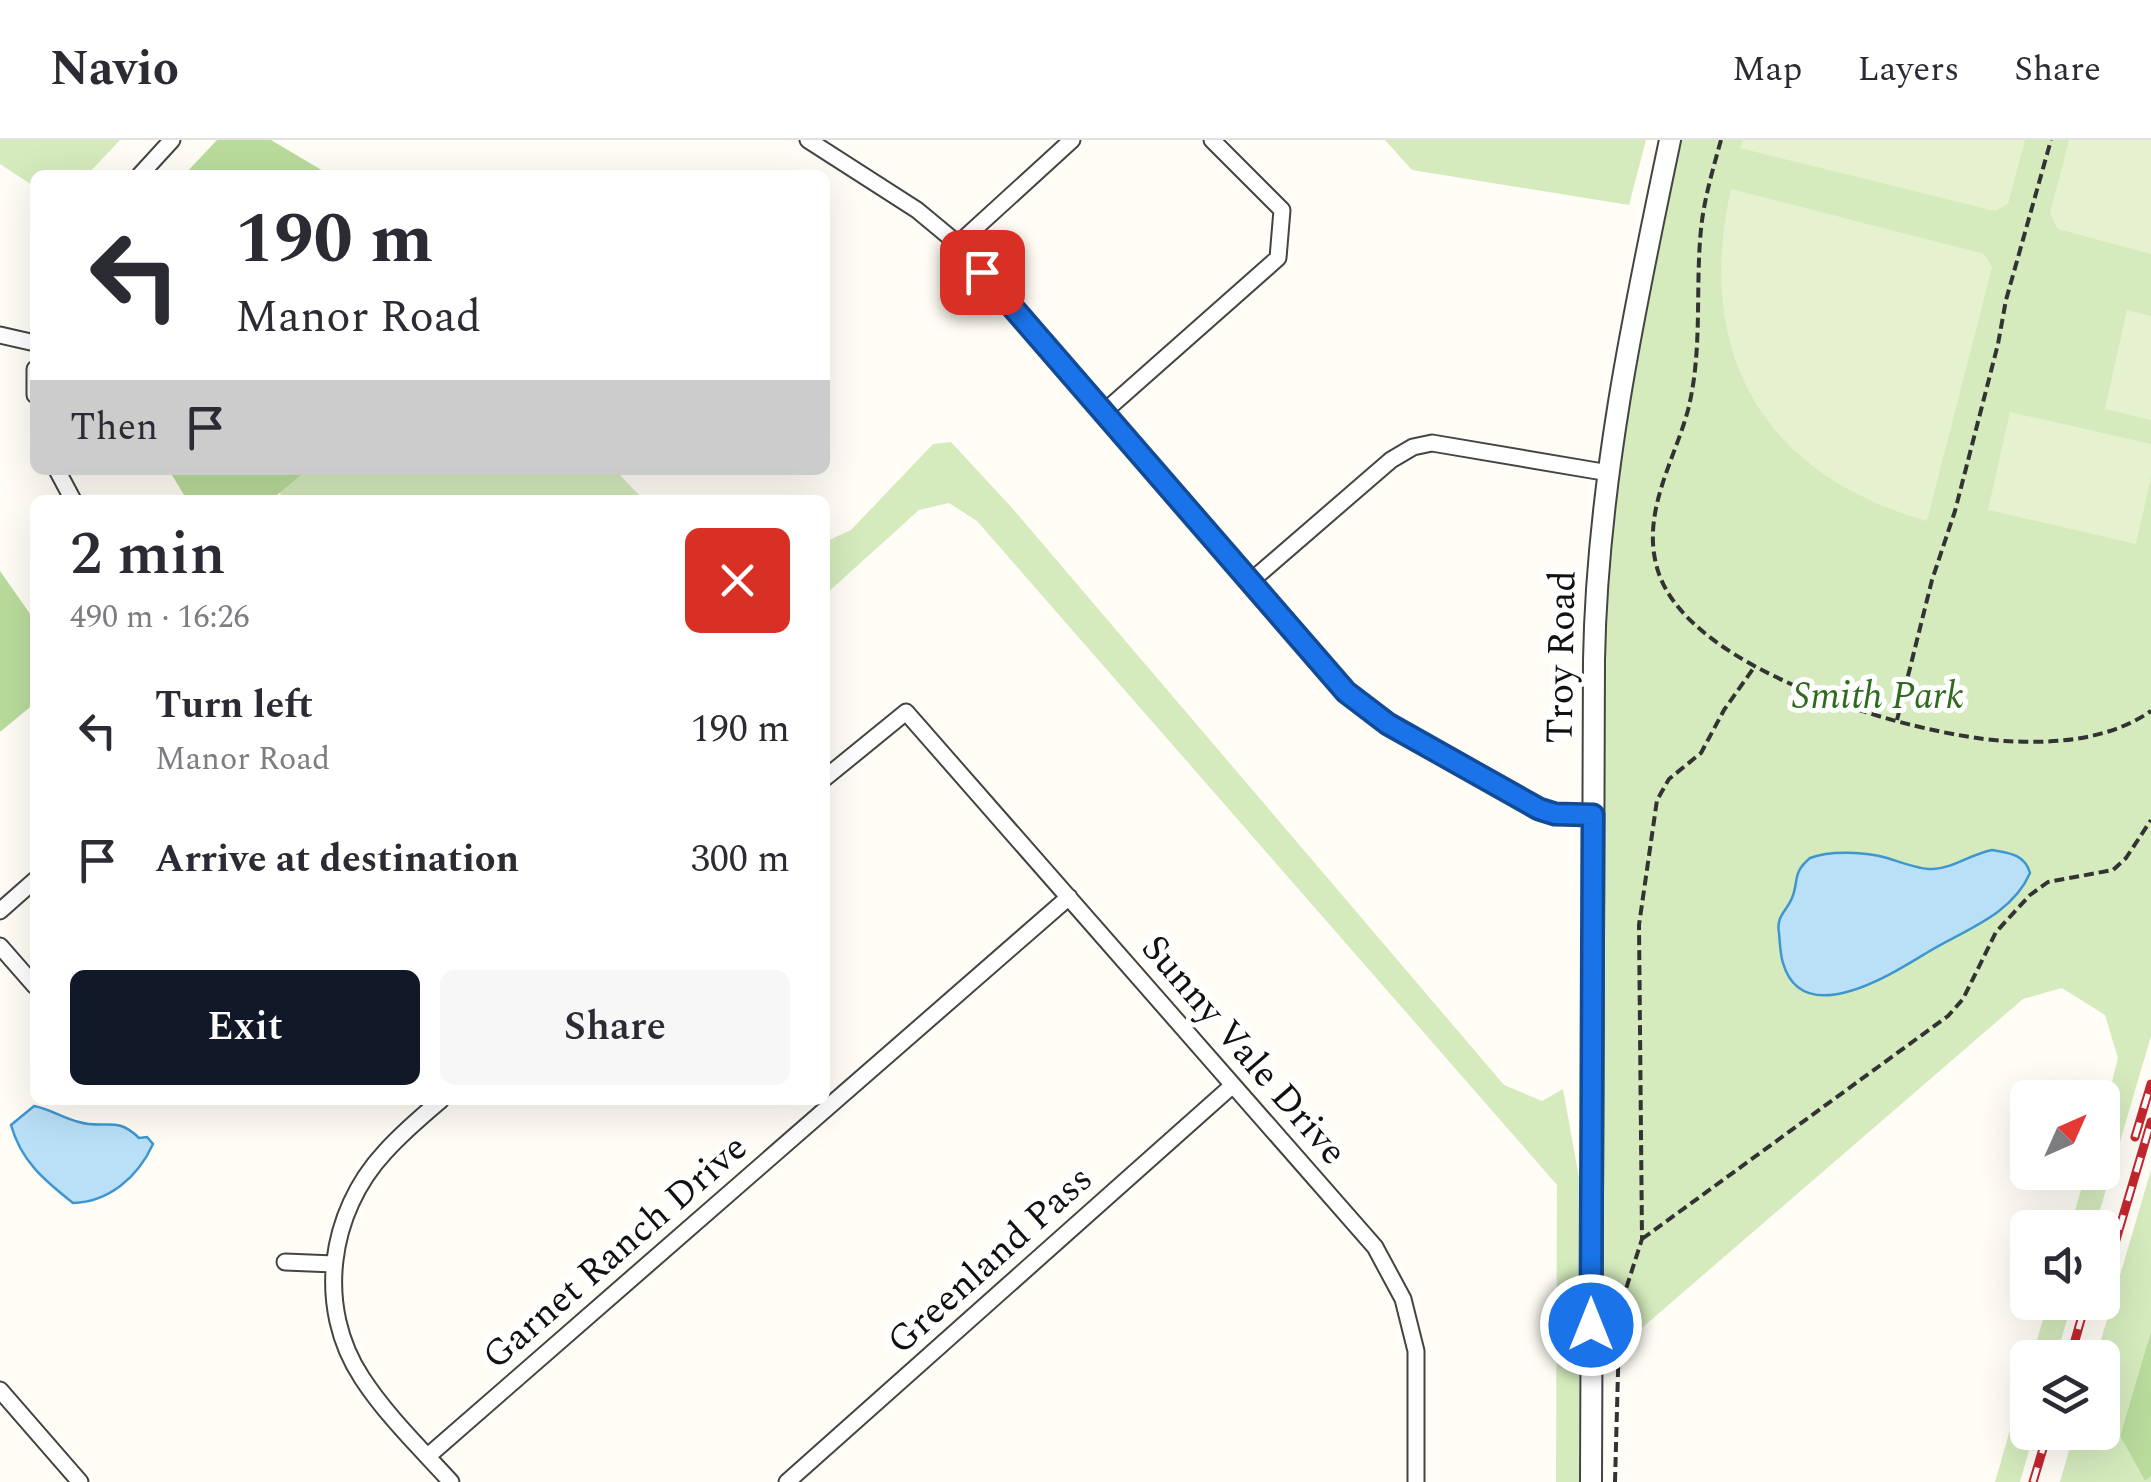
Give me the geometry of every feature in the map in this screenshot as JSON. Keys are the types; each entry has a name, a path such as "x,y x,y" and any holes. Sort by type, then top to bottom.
{"street":[{"path":"145,170 172,140"},
{"path":"808,140 917,210 958,244 1346,692 1377,717 1539,809 1555,814 1593,815"},
{"path":"958,244 1072,140"},
{"path":"1105,411 1278,258 1282,210 1212,140"},
{"name":"Troy Road","path":"1590,1482 1595,600 1609,473 1670,140"},
{"path":"0,335 30,342"},
{"path":"1250,581 1391,460 1413,446 1432,443 1609,473"},
{"name":"Sunny Vale Drive","path":"830,774 906,712 1375,1247 1402,1299 1416,1351 1416,1482"},
{"path":"0,911 30,884"},
{"name":"Garnet Ranch Drive","path":"830,1105 1068,897"},
{"path":"0,946 30,980"},
{"name":"Greenland Pass","path":"792,1480 1233,1085"},
{"path":"436,1105 384,1152 360,1186 340,1229 333,1291 349,1353 361,1378 451,1482"},
{"name":"Garnet Ranch Drive","path":"428,1456 830,1105"},
{"path":"285,1262 334,1264"},
{"path":"0,1390 80,1482"}],"path":[{"path":"1721,140 1701,228 1695,376 1688,410 1660,489 1654,541 1658,573 1675,602 1708,636 1755,666 1896,722 1964,736 2037,741 2106,732 2151,712"},
{"path":"1896,722 2051,140"},
{"path":"1615,1482 1619,1336 1625,1292 1642,1239 1638,925 1657,800 1669,778 1702,753 1724,710 1755,666"},
{"path":"1642,1239 1948,1016 1963,998 1987,945 2030,895 2048,882 2114,870 2151,820"}],"green space":[{"path":"0,140 120,140 92,170 30,170 30,184 0,164"},
{"path":"217,140 271,140 322,170 189,170"},
{"path":"1385,140 1646,140 1629,205 1412,170"},
{"name":"Smith Park","path":"1678,140 2151,140 2151,1036 2120,1142 2120,1080 2112,1080 2118,1058 2105,1015 2062,988 2023,999 1629,1339 1633,1295 1603,1322 1605,530"},
{"path":"1743,140 2025,140 2008,204 1995,211 1740,148"},
{"path":"2069,140 2151,140 2151,254 2058,229 2050,214"},
{"path":"1731,189 1984,254 1992,267 1927,521 1870,500 1822,473 1784,440 1754,400 1734,355 1723,304 1722,249"},
{"path":"2127,310 2151,316 2151,420 2105,409"},
{"path":"2010,412 2151,444 2151,477 2136,544 1988,510"},
{"path":"951,442 1013,509 1504,1085 1542,1101 1563,1089 1580,1183 1579,1482 1556,1482 1557,1185 977,521 949,503 919,510 830,590 830,540 851,530 933,444"},
{"path":"172,475 301,475 277,495 184,495"},
{"path":"301,475 620,475 639,495 281,495"},
{"path":"0,571 30,614 30,707 0,732"},
{"path":"2151,1170 2151,1331 2120,1436 2120,1340 2101,1340 2107,1320 2120,1320 2120,1275"},
{"name":"Smith Park","path":"2081,1190 2106,1190 2100,1210 2075,1210"},
{"path":"2043,1320 2067,1320 2061,1340 2037,1340"},
{"path":"2151,1331 2151,1476 2145,1481 2120,1436"},
{"path":"2010,1430 2010,1450 2029,1450 2020,1482 1995,1482"},
{"path":"2120,1436 2145,1481 2151,1476 2151,1482 2060,1482 2069,1450 2120,1450"}],"water":[{"path":"1992,850 2020,858 2030,873 2012,900 1986,920 1894,972 1851,991 1809,993 1794,983 1782,960 1778,927 1792,898 1798,873 1810,858 1859,853 1933,869"},
{"path":"34,1106 79,1122 124,1127 139,1138 147,1137 153,1144 121,1186 99,1198 73,1203 35,1169 15,1138 11,1125"}],"railway":[{"path":"2135,1137 2151,1084"},
{"path":"2120,1226 2151,1122"},
{"path":"2075,1340 2081,1320"},
{"path":"2033,1482 2043,1450"}],"route":[{"path":"982,272 1346,692 1366,710 1539,809 1555,814 1593,815 1591,1325"}]}
